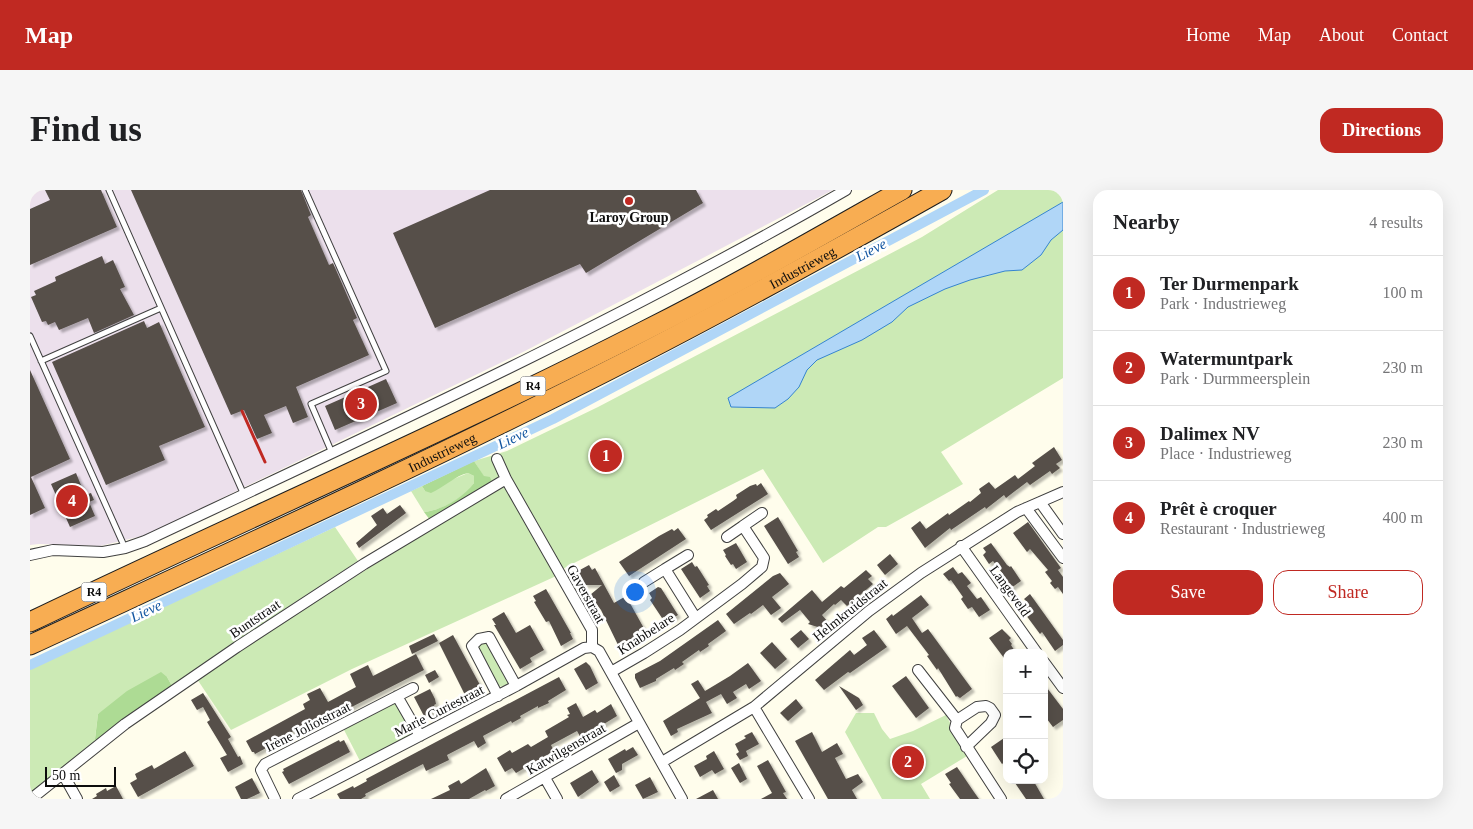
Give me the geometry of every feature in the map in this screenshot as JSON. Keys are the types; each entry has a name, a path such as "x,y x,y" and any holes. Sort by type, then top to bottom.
{"highway":[{"name":"Industrieweg","path":"31,619 471,416 645,330 812,241 902,190"},
{"name":"Industrieweg","path":"35,643 391,477 607,371 728,308 942,190"}],"street":[{"path":"30,555 53,550 102,552 125,548 144,541 333,454 579,334 705,268 846,190"},
{"name":"Gaverstraat","path":"497,459 506,479 592,630 592,647 599,651 682,799"},
{"name":"Buntstraat","path":"31,799 125,724 245,642 364,564 506,479"},
{"name":"Helmkruidstraat","path":"662,762 754,708 868,611 921,572 1017,512 1063,492"},
{"path":"1040,502 1063,534"},
{"path":"1026,508 1063,558"},
{"path":"727,537 762,513"},
{"name":"Knabbelare","path":"611,672 664,640 742,584 762,567 764,558 743,526"},
{"name":"Langeveld","path":"961,546 1034,649"},
{"path":"644,582 688,555"},
{"name":"Knabbelare","path":"665,569 695,617"},
{"name":"Industrieweg","path":"31,619 35,643"},
{"path":"498,696 472,646 479,639 489,637 516,686"},
{"name":"Marie Curiestraat","path":"298,799 498,696 584,648 592,647"},
{"path":"1048,667 1063,688"},
{"path":"918,670 957,720"},
{"name":"Irène Joliotstraat","path":"275,799 262,770 265,764 413,688"},
{"path":"398,696 420,736"},
{"path":"966,747 991,723 995,715 990,708 977,706 957,720 954,728 966,747 1001,799"},
{"path":"754,708 809,799"},
{"name":"Katwilgenstraat","path":"506,799 546,778 639,723"},
{"path":"63,774 77,799"},
{"path":"546,778 557,799"}],"lane":[{"path":"109,190 244,495"},
{"path":"305,190 386,371 311,404 333,454"},
{"path":"41,361 161,308"},
{"path":"30,336 125,548"}],"shaded area":[{"path":"30,190 833,190 525,351 146,535 100,546 30,545"}],"green space":[{"path":"998,190 1063,190 1063,378 941,452 963,484 886,527 878,527 823,563 763,469 566,567 554,577 352,669 231,730 197,679 274,627 493,491 474,461 507,451 598,407 922,237"},
{"path":"474,461 484,476 490,477 492,482 430,520 424,512 445,506 464,494 474,483 474,476 468,473 463,474 431,493 425,491 422,486"},
{"path":"468,473 474,476 475,481 471,487 453,502 438,509 424,512 411,491 422,486 425,491"},
{"path":"335,527 358,561 230,645 172,686 167,677 98,714 95,738 97,741 30,794 30,669"},
{"path":"484,641 488,642 509,682 507,685 498,687 477,649 478,645"},
{"path":"161,672 167,677 172,686 97,741 95,739 98,714 127,691"},
{"path":"391,703 397,704 411,728 411,736 361,763 343,728"},
{"path":"856,713 874,713 882,729 890,739 913,731 946,715 967,756 921,784 930,799 882,799 845,732"}],"water":[{"path":"1063,202 1063,230 1051,240 1041,255 1022,270 1005,271 970,280 945,289 908,307 892,322 862,340 817,360 807,370 799,387 788,399 775,408 731,407 728,398"}],"building":[{"path":"45,190 101,190 117,227 30,265 30,209 50,200"},
{"path":"131,190 301,190 311,215 308,217 329,265 333,263 357,318 353,320 369,355 296,387 308,417 293,423 286,406 264,415 272,433 257,439 244,410 231,415"},
{"path":"490,190 696,190 703,203 586,273 580,264 435,328 393,233"},
{"path":"102,256 105,264 113,260 125,287 120,289 134,315 94,333 88,318 59,330 55,322 48,325 46,321 42,322 31,297 36,295 34,291 56,281 55,277"},
{"path":"144,321 147,328 159,322 205,427 159,446 165,460 106,485 52,362"},
{"path":"30,370 70,459 31,477 45,508 30,515"},
{"path":"386,379 397,403 335,430 325,406"},
{"path":"1054,447 1062,460 1056,464 1060,468 1052,474 1050,471 1030,485 1027,482 1006,498 1004,495 986,509 985,507 951,530 950,528 925,548 911,528 920,521 926,529 948,513 949,515 970,502 981,493 979,489 989,482 995,489 1015,475 1018,479 1035,466 1032,463"},
{"path":"76,473 85,495 91,493 94,500 89,502 95,516 70,527 51,484"},
{"path":"761,483 768,494 711,530 704,520 708,517 707,515 716,509 718,511 733,501 737,498 736,495 750,486 756,484 757,486"},
{"path":"400,505 406,513 359,548 356,543 377,525 371,516 383,508 387,514"},
{"path":"778,517 798,551 796,552 799,557 788,564 764,526"},
{"path":"1028,522 1061,568 1058,570 1063,577 1063,594 1058,587 1055,589 1050,583 1052,581 1045,572 1048,570 1030,549 1027,552 1013,533"},
{"path":"678,528 686,539 629,576 619,562 659,536"},
{"path":"736,543 747,562 736,569 733,564 731,565 723,550"},
{"path":"991,543 1021,581 1008,590 999,577 1003,574 993,561 989,564 983,555 986,552 983,548"},
{"path":"890,554 898,564 885,575 877,565"},
{"path":"692,562 695,567 697,566 709,585 707,586 710,591 700,598 681,569"},
{"path":"589,565 592,570 595,568 614,603 626,596 646,632 631,640 633,645 623,650 620,649 601,610 590,595 602,585 585,585 578,571"},
{"path":"953,567 958,574 962,572 971,583 967,586 977,599 981,597 990,610 979,617 972,607 968,609 961,599 963,597 951,580 949,581 943,574"},
{"path":"866,570 872,576 868,579 873,584 847,606 841,600 834,604 822,615 828,622 821,628 808,624 810,622 800,610 782,623 778,619 812,590 822,602 841,586 844,588"},
{"path":"780,573 789,584 772,597 781,608 771,615 763,605 734,624 726,614 773,576"},
{"path":"658,587 661,588 678,615 667,622 664,617 662,618 650,600 652,598 649,593"},
{"path":"546,589 573,639 561,646 549,621 546,622 534,602 536,601 533,596"},
{"path":"1030,594 1063,640 1063,645 1055,651 1042,632 1040,634 1020,607 1027,602 1024,599"},
{"path":"921,595 929,605 912,618 922,633 928,629 972,689 960,698 956,697 938,668 937,670 927,656 929,655 907,626 896,634 886,619"},
{"path":"504,612 516,633 530,625 544,650 530,658 532,662 520,669 492,619"},
{"path":"718,620 726,631 708,644 709,646 700,652 699,650 682,662 684,664 675,670 674,668 656,679 656,681 640,688 635,674 660,661"},
{"path":"1002,629 1011,638 1009,640 1014,649 1003,649 1003,657 989,638"},
{"path":"801,630 809,639 798,648 790,639"},
{"path":"874,630 887,647 824,690 815,680 850,650 854,655 867,645 862,638"},
{"path":"434,634 438,641 412,654 409,646"},
{"path":"453,635 480,685 478,686 479,688 465,695 439,643"},
{"path":"772,642 787,659 775,669 760,653"},
{"path":"416,654 424,670 334,716 330,712 282,737 283,739 255,754 252,752 246,741 305,709 303,704 310,700 307,694 320,688 328,702 356,687 350,674 368,665 373,676"},
{"path":"586,662 598,683 586,690 574,669"},
{"path":"748,663 761,681 749,689 746,684 733,692 737,698 727,704 721,694 706,702 712,713 677,729 678,732 671,736 663,721 700,698 691,684 698,680 705,691"},
{"path":"435,670 439,677 429,683 425,675"},
{"path":"906,676 929,708 916,718 892,686"},
{"path":"559,677 566,690 548,701 549,703 538,708 538,706 512,723 511,721 483,736 486,743 478,748 474,741 447,755 449,760 426,771 423,764 365,794 366,796 361,799 340,799 337,794 353,786 354,788 367,781 366,779"},
{"path":"839,686 859,698 863,705 856,710"},
{"path":"430,689 435,699 436,704 434,705 437,710 424,716 414,697"},
{"path":"1048,689 1063,709 1063,720 1053,727 1048,720"},
{"path":"203,693 231,737 228,739 238,757 240,756 243,764 228,772 220,758 227,755 207,722 210,720 203,707 197,710 191,700"},
{"path":"796,699 803,708 788,721 780,713"},
{"path":"576,703 583,717 595,710 597,713 611,704 617,716 581,738 577,731 551,745 554,751 516,773 512,768 505,772 497,758 510,750 512,753 528,744 531,747 548,737 545,731 569,717 567,715 570,714 567,708"},
{"path":"752,732 759,744 746,751 748,756 740,760 736,754 739,752 735,744"},
{"path":"812,732 822,752 837,743 843,754 835,758 846,779 858,774 863,782 852,790 857,799 828,799 795,741"},
{"path":"1003,739 1002,764 991,747"},
{"path":"339,740 340,742 344,740 350,752 289,784 282,772 284,771 283,769"},
{"path":"633,747 638,755 622,764 622,770 616,773 608,759 625,749 626,751"},
{"path":"185,751 194,766 138,797 130,783 137,779 135,774 152,765 154,769"},
{"path":"714,751 724,769 715,774 712,770 700,777 694,766 707,759 706,756"},
{"path":"768,760 786,792 783,793 787,799 761,799 772,793 757,766"},
{"path":"739,763 747,779 740,783 731,768"},
{"path":"957,767 979,799 960,799 949,784 951,783 945,774"},
{"path":"486,768 495,786 469,799 431,799 450,790 448,786 459,780 461,784"},
{"path":"592,770 599,782 578,797 570,783"},
{"path":"614,775 620,786 610,792 604,782"},
{"path":"650,777 658,792 643,799 635,785"},
{"path":"252,778 260,793 247,799 241,799 235,787"},
{"path":"1016,784 1035,784 1044,799 1026,799"},
{"path":"116,786 123,799 92,799 106,788 107,791"},
{"path":"713,790 718,799 696,799"}],"waterway":[{"name":"Lieve","path":"30,665 553,419 984,190"}],"railway":[{"path":"242,411 265,462"}],"place":[{"name":"Laroy Group","path":"629,201"},
{"name":"Dalimex NV","path":"361,404"},
{"name":"Ter Durmenpark","path":"606,456"},
{"name":"Prêt è croquer","path":"72,501"},
{"name":"Watermuntpark","path":"908,762"}]}
